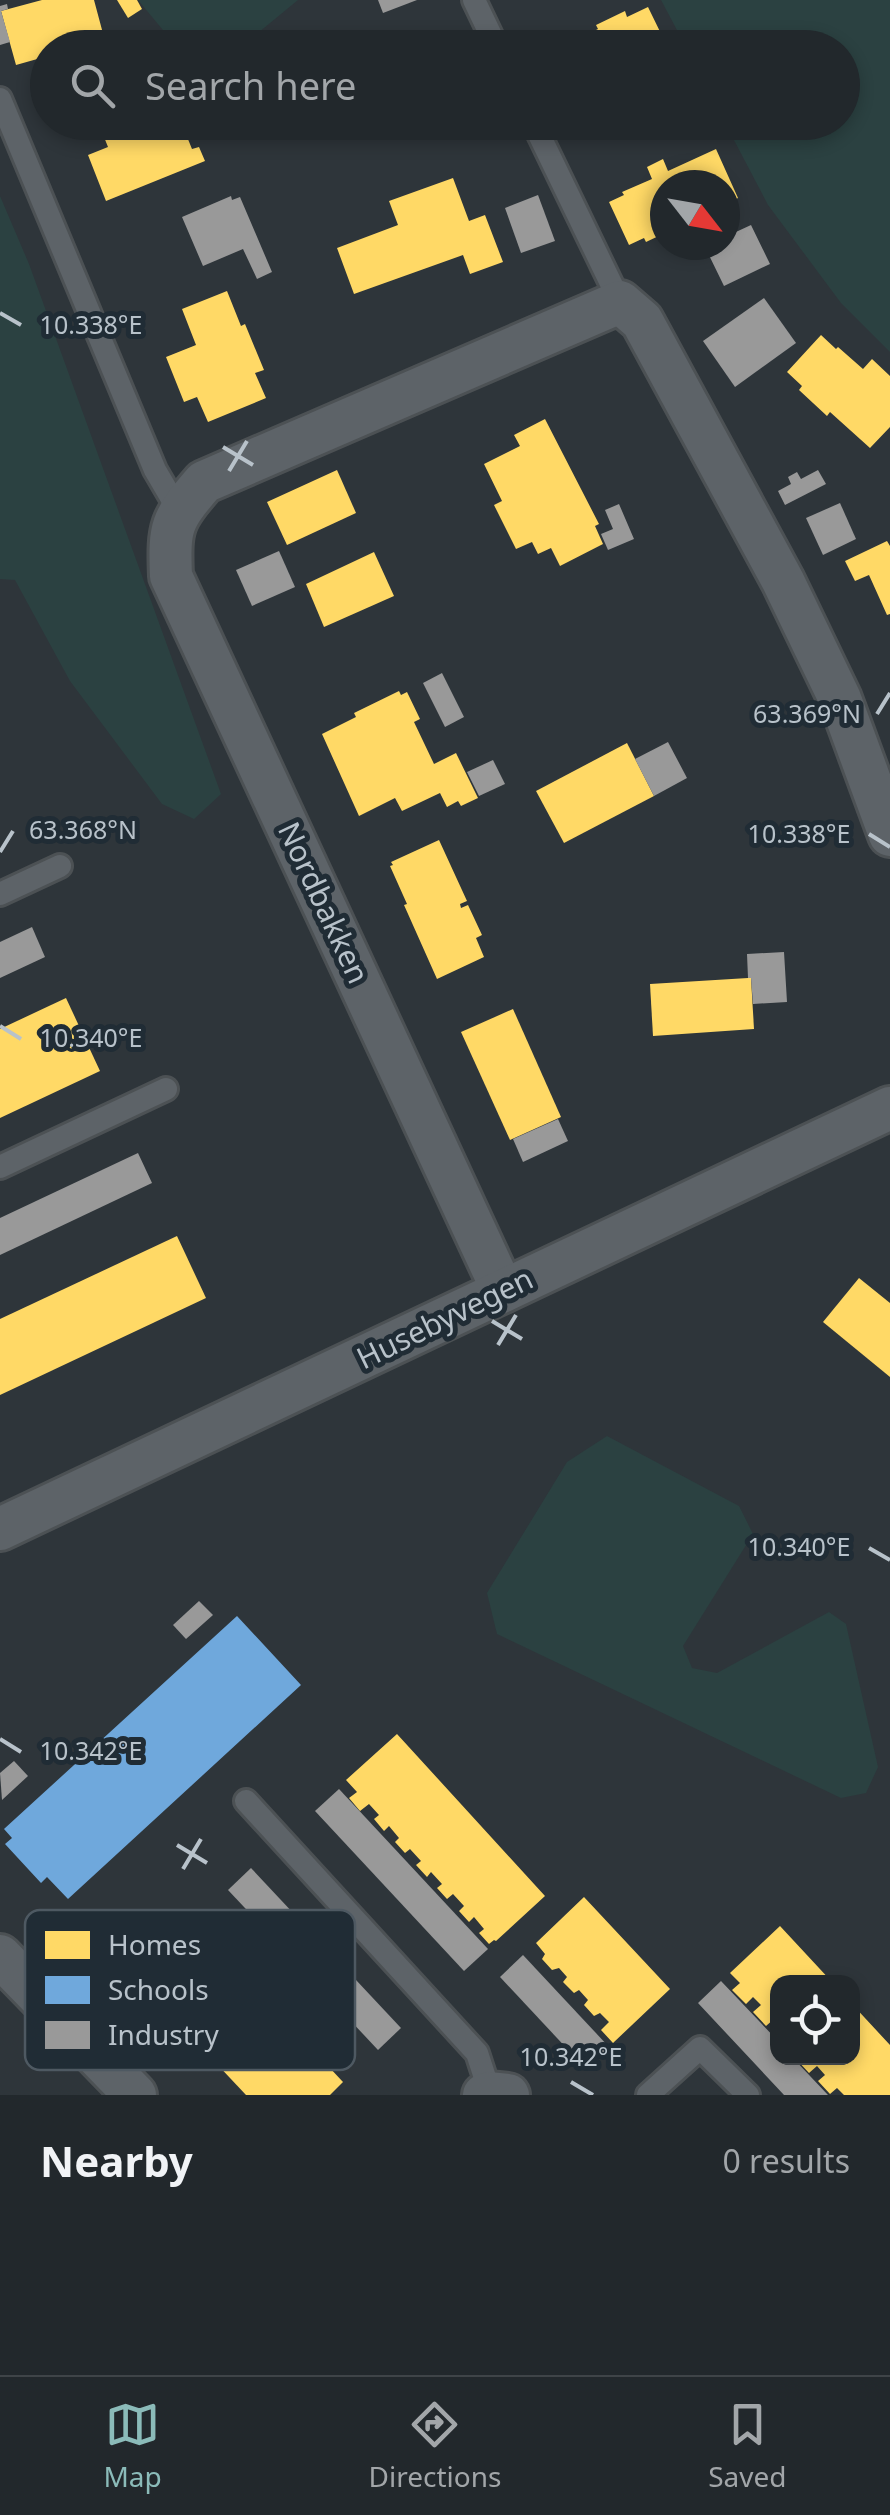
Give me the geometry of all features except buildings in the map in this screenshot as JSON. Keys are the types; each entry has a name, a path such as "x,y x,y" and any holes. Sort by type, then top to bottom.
{"street":[{"path":"179,510 204,482 620,302 642,320 783,581 840,699 890,835"},
{"name":"Nordbakken","path":"179,510 169,538 170,576 504,1292"},
{"name":"Husebyvegen","path":"0,1530 890,1108"},
{"path":"0,1956 25,1982"},
{"path":"110,2070 134,2095"}],"lane":[{"path":"474,0 488,30"},
{"path":"0,99 155,470 179,510"},
{"path":"543,140 620,302"},
{"path":"0,894 60,866"},
{"path":"0,1168 166,1089"},
{"path":"246,1801 346,1910"},
{"path":"355,1920 477,2053 494,2094"},
{"path":"648,2095 700,2048 748,2095"}],"green space":[{"path":"138,0 298,0 262,30 163,30"},
{"path":"661,0 890,0 890,352 841,303 768,205 734,140 860,140 860,30 677,30"},
{"path":"0,196 29,264 221,794 194,819 162,804 70,681 15,580 0,579"},
{"path":"607,1436 739,1506 753,1534 683,1646 692,1668 717,1673 829,1612 846,1624 878,1767 866,1793 841,1798 497,1634 487,1593 567,1462"}]}
